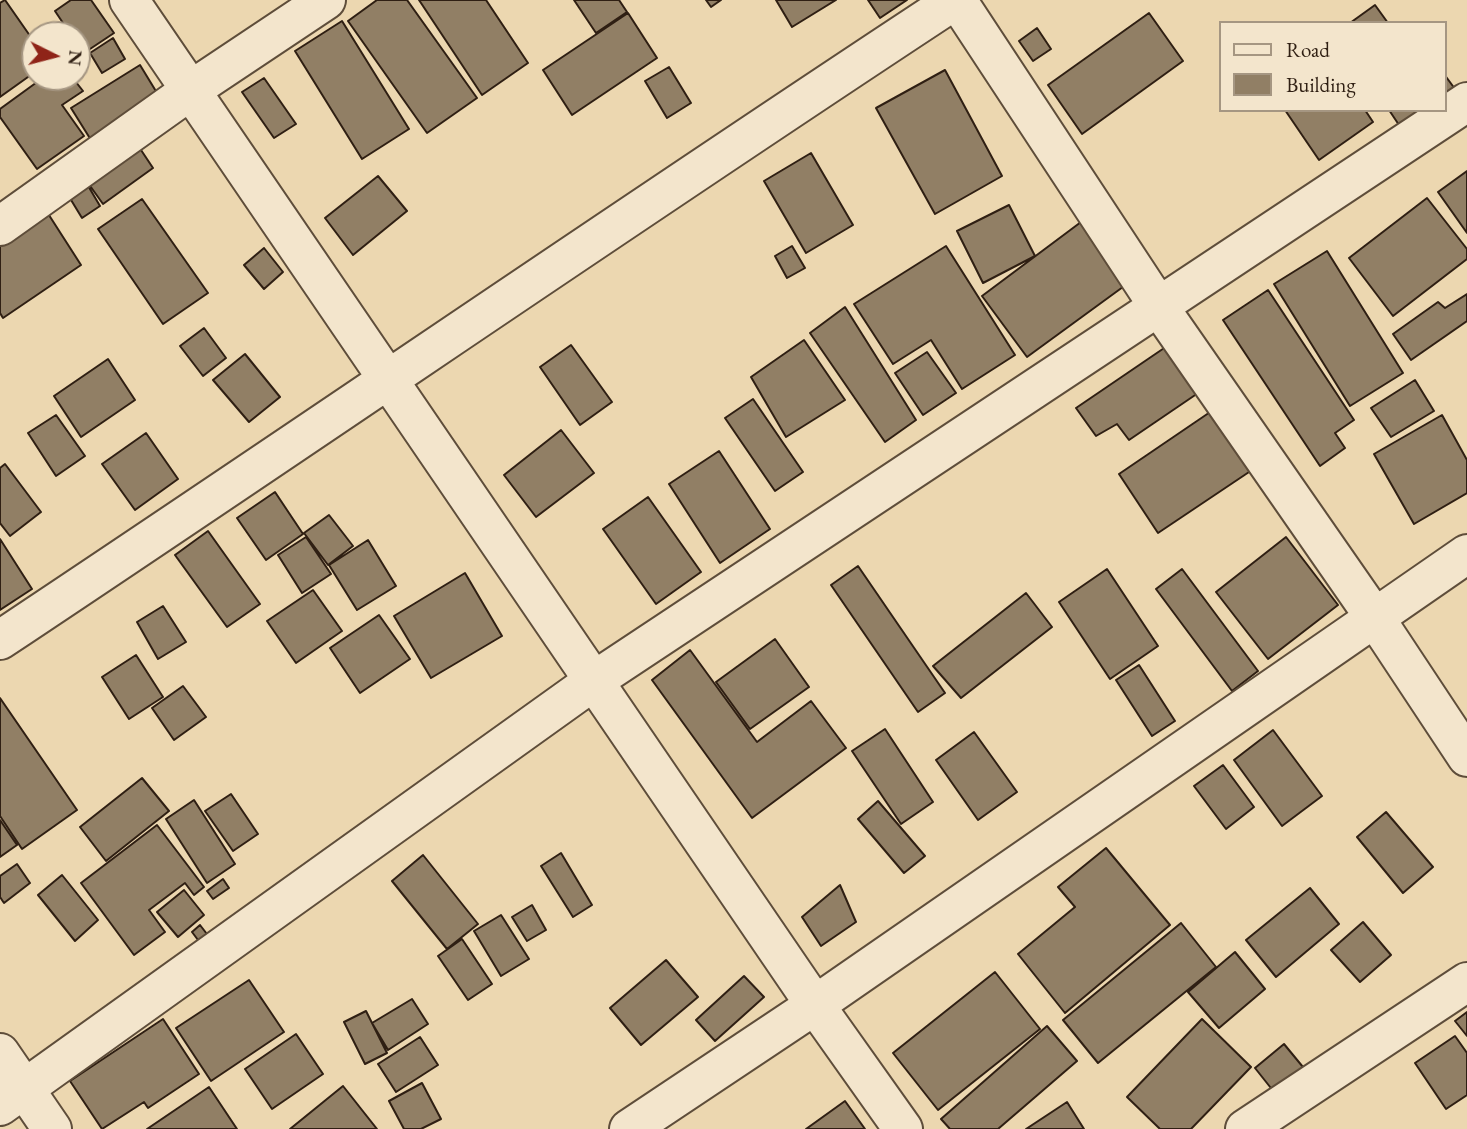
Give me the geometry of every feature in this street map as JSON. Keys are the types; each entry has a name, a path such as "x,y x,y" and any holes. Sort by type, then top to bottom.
{"street":[{"path":"129,0 815,1005 904,1129"},
{"path":"0,226 191,90 326,0"},
{"path":"0,640 390,380 673,185 956,0 1159,307 1376,618 1467,757"},
{"path":"13,1097 595,680 1467,102"},
{"path":"629,1129 815,1005 1467,555"},
{"path":"1245,1129 1467,982"},
{"path":"0,1053 13,1097 52,1129"}],"building":[{"path":"5,0 21,23 21,82 0,97 0,3"},
{"path":"71,0 91,0 114,33 91,48 91,21 62,21 55,11"},
{"path":"377,0 407,0 477,98 427,133 348,21"},
{"path":"419,0 486,0 528,63 482,95"},
{"path":"574,0 619,0 627,12 596,33"},
{"path":"706,0 721,0 711,7"},
{"path":"776,0 836,0 792,27"},
{"path":"868,0 907,0 880,18"},
{"path":"1375,5 1387,21 1353,21"},
{"path":"628,13 657,58 572,115 543,70"},
{"path":"1149,13 1183,61 1082,134 1048,85"},
{"path":"342,21 409,129 362,159 295,51"},
{"path":"1037,28 1051,49 1033,61 1019,41"},
{"path":"113,38 125,59 102,73 91,52"},
{"path":"140,65 165,106 96,148 71,108"},
{"path":"669,67 691,103 667,118 645,81"},
{"path":"945,70 1002,176 935,214 876,108"},
{"path":"1446,77 1455,89 1446,96"},
{"path":"264,78 296,124 274,138 242,92"},
{"path":"25,91 83,91 62,105 84,136 37,169 0,117 0,109"},
{"path":"1286,112 1366,112 1373,122 1319,160"},
{"path":"1390,112 1423,112 1401,128"},
{"path":"139,147 153,168 103,204 88,183"},
{"path":"811,153 853,225 806,253 764,181"},
{"path":"1467,171 1467,233 1438,192"},
{"path":"378,176 407,211 353,255 325,218"},
{"path":"87,184 100,206 82,218 68,195"},
{"path":"1427,198 1467,249 1467,259 1393,316 1349,258"},
{"path":"142,199 208,293 163,324 98,229"},
{"path":"1009,205 1035,256 983,283 957,231"},
{"path":"47,212 81,265 3,318 0,313 0,244"},
{"path":"1081,222 1127,284 1027,357 982,296"},
{"path":"792,246 805,268 787,278 775,256"},
{"path":"946,246 1015,355 962,389 931,340 893,364 854,304"},
{"path":"264,248 283,272 264,289 244,265"},
{"path":"1327,251 1403,373 1350,406 1274,284"},
{"path":"1268,290 1354,420 1335,433 1345,448 1320,466 1223,320"},
{"path":"1467,294 1467,321 1411,360 1393,334 1438,302 1445,308"},
{"path":"845,307 916,420 885,442 810,333"},
{"path":"204,328 226,358 203,376 180,346"},
{"path":"804,340 845,400 786,437 751,377"},
{"path":"1173,342 1204,389 1129,440 1117,424 1096,436 1076,408"},
{"path":"571,345 612,402 580,425 540,367"},
{"path":"927,352 956,393 923,415 895,373"},
{"path":"245,354 280,397 249,422 213,380"},
{"path":"108,359 135,400 81,437 54,396"},
{"path":"1415,380 1434,411 1391,437 1371,408"},
{"path":"753,399 803,472 775,491 725,418"},
{"path":"1219,406 1258,466 1158,533 1119,474"},
{"path":"56,415 85,456 56,476 28,433"},
{"path":"1442,415 1467,460 1467,493 1414,524 1374,454"},
{"path":"561,430 594,473 536,517 504,475"},
{"path":"146,433 178,479 135,510 102,464"},
{"path":"719,451 770,529 720,563 669,484"},
{"path":"5,464 41,512 10,536 0,523 0,468"},
{"path":"275,492 303,534 266,560 237,518"},
{"path":"648,497 701,572 656,604 603,529"},
{"path":"329,515 353,546 328,565 304,533"},
{"path":"208,531 260,604 227,627 175,555"},
{"path":"306,537 331,574 302,593 278,555"},
{"path":"1286,537 1338,605 1268,659 1216,592"},
{"path":"0,539 32,589 0,610"},
{"path":"368,540 396,586 357,610 329,565"},
{"path":"858,566 945,693 918,712 831,585"},
{"path":"1107,569 1158,646 1110,679 1059,602"},
{"path":"1182,569 1258,671 1232,691 1156,589"},
{"path":"465,573 502,636 431,678 394,616"},
{"path":"313,590 342,631 296,663 267,621"},
{"path":"1026,593 1052,627 961,698 933,666"},
{"path":"163,606 186,642 158,659 137,622"},
{"path":"379,615 410,659 360,693 330,648"},
{"path":"775,639 809,687 750,729 716,682"},
{"path":"690,650 757,742 811,701 846,748 752,818 652,680"},
{"path":"136,655 163,697 129,719 102,677"},
{"path":"1139,665 1175,721 1152,736 1116,680"},
{"path":"183,686 206,717 174,740 152,708"},
{"path":"0,698 77,810 22,849 0,816"},
{"path":"885,729 933,802 901,824 852,751"},
{"path":"1273,730 1322,796 1282,826 1234,760"},
{"path":"974,732 1017,792 978,820 936,760"},
{"path":"1223,765 1254,807 1226,829 1194,786"},
{"path":"142,778 169,811 106,861 80,827"},
{"path":"231,794 258,834 233,851 205,811"},
{"path":"194,800 235,864 207,883 166,819"},
{"path":"878,801 925,856 904,873 858,819"},
{"path":"1386,812 1433,867 1403,893 1357,837"},
{"path":"0,820 17,845 0,857"},
{"path":"157,825 204,887 194,895 185,883 149,910 165,932 134,955 81,883"},
{"path":"1106,848 1170,925 1065,1013 1018,954 1075,907 1058,887"},
{"path":"561,853 592,905 573,917 541,866"},
{"path":"423,855 478,924 447,949 392,881"},
{"path":"17,864 30,883 4,903 0,897 0,876"},
{"path":"62,875 98,920 75,941 38,895"},
{"path":"223,879 229,888 213,899 207,891"},
{"path":"840,885 856,922 821,946 802,917"},
{"path":"1310,888 1339,924 1276,977 1246,940"},
{"path":"184,890 204,915 178,937 157,912"},
{"path":"532,905 546,930 527,941 512,917"},
{"path":"501,915 529,959 501,976 474,931"},
{"path":"1363,922 1391,955 1360,982 1331,950"},
{"path":"1181,923 1216,967 1098,1063 1063,1020"},
{"path":"200,925 210,938 201,944 192,932"},
{"path":"462,939 492,984 468,1000 438,956"},
{"path":"1235,952 1265,989 1219,1028 1188,992"},
{"path":"666,960 698,997 641,1045 610,1008"},
{"path":"995,972 1040,1029 938,1110 893,1053"},
{"path":"744,976 764,997 715,1041 696,1020"},
{"path":"249,980 284,1032 211,1081 176,1028"},
{"path":"412,999 428,1024 388,1050 372,1023"},
{"path":"366,1011 387,1053 365,1064 344,1022"},
{"path":"1467,1012 1467,1036 1455,1021"},
{"path":"163,1019 199,1074 148,1108 144,1102 102,1129 70,1081"},
{"path":"1202,1019 1251,1067 1191,1129 1160,1129 1127,1097"},
{"path":"1047,1026 1077,1061 998,1129 950,1129 941,1119"},
{"path":"296,1034 323,1074 272,1109 245,1069"},
{"path":"1455,1036 1467,1053 1467,1095 1446,1109 1415,1063"},
{"path":"420,1037 438,1065 396,1092 378,1064"},
{"path":"1284,1044 1312,1078 1282,1102 1255,1068"},
{"path":"422,1083 441,1119 421,1129 404,1129 389,1101"},
{"path":"343,1086 377,1129 290,1129"},
{"path":"209,1087 237,1129 147,1129"},
{"path":"845,1101 865,1129 806,1129"},
{"path":"1067,1102 1084,1129 1026,1129"}]}
